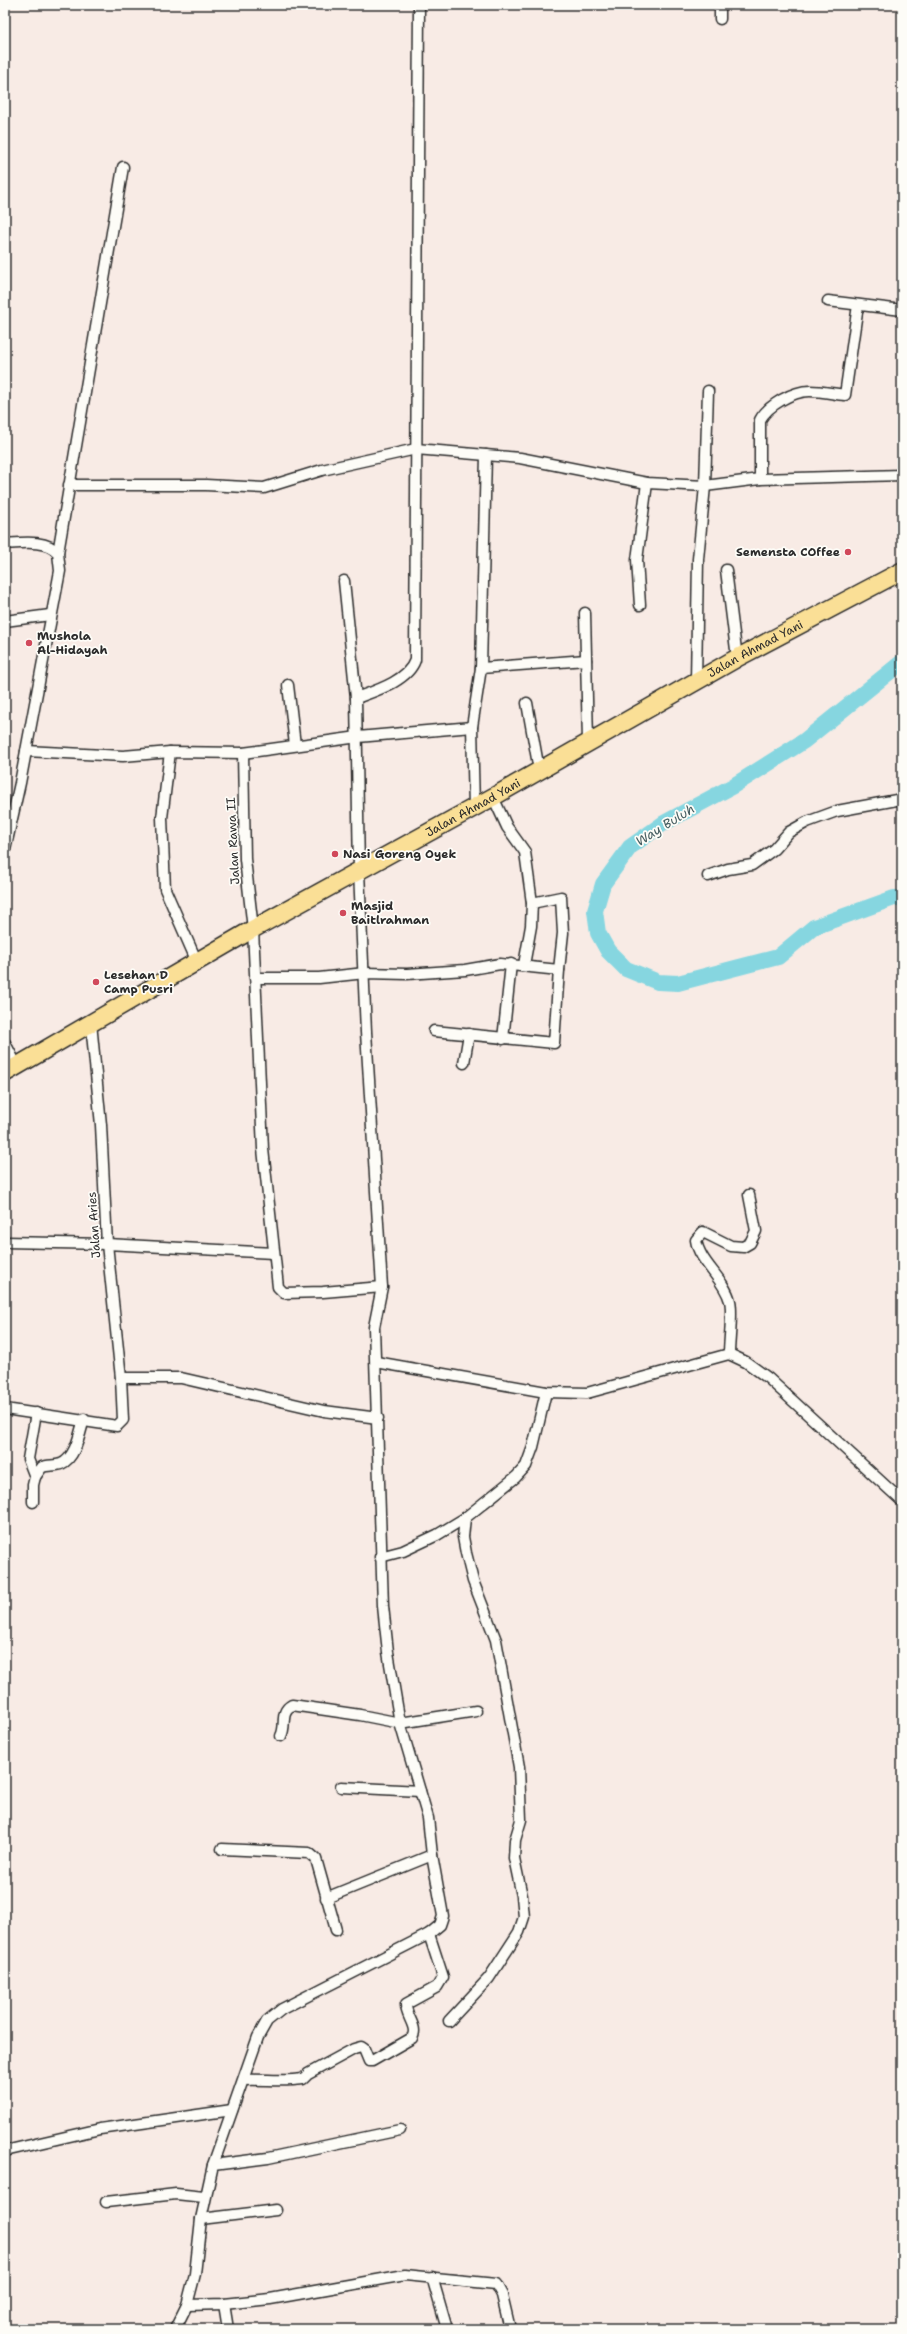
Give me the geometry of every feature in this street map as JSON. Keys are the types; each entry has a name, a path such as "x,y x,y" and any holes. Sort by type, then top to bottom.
{"highway":[{"name":"Jalan Ahmad Yani","path":"11,1069 253,929 493,797 737,658 902,571"}],"street":[{"path":"356,698 387,686 409,670 415,660 419,5"},
{"path":"720,5 720,19"},
{"path":"5,850 26,751 50,615 60,571 58,553 123,167"},
{"path":"828,301 902,310"},
{"path":"760,479 760,420 777,401 808,391 845,395 858,305"},
{"path":"696,682 698,559 705,486 708,391"},
{"path":"69,485 206,485 264,488 322,470 416,449 520,458 647,483 705,486 760,479 902,475"},
{"path":"474,807 472,727 481,668 486,455"},
{"path":"640,605 637,560 647,483"},
{"path":"5,544 41,544 55,549 58,553"},
{"path":"726,570 737,658"},
{"path":"175,2329 187,2305 195,2274 204,2197 213,2165 258,2037 267,2021 282,2009 429,1934 440,1925 442,1916 428,1818 400,1723 388,1652 380,1557 381,1508 374,1327 382,1287 366,1032 365,973 359,871 358,736 356,698 344,581"},
{"path":"586,613 588,742"},
{"path":"5,621 50,615"},
{"path":"481,668 586,660"},
{"path":"288,685 294,745"},
{"path":"527,703 539,770"},
{"path":"26,751 123,756 170,752 242,752 358,736 472,727"},
{"path":"170,752 162,818 165,889 197,962"},
{"name":"Jalan Rawa II","path":"242,752 245,859 253,929 263,1149 273,1253 278,1287 284,1293 323,1292 382,1287"},
{"path":"493,797 507,827 525,852 532,903 531,926 524,965"},
{"path":"708,876 728,869 752,865 774,849 789,832 807,822 837,811 902,799"},
{"path":"434,1031 554,1043 563,933 561,897 532,903"},
{"path":"255,978 319,978 365,973 434,972 465,970 489,965 511,964 559,970"},
{"path":"503,1039 511,964"},
{"name":"Jalan Aries","path":"84,1419 117,1426 121,1424 123,1420 121,1378 107,1244 100,1125 91,1023"},
{"path":"464,1063 469,1034"},
{"path":"5,1042 11,1069"},
{"path":"729,1354 730,1301 712,1268 697,1248 696,1240 703,1232 731,1246 743,1247 750,1243 756,1231 749,1195"},
{"path":"5,1242 107,1244 273,1253"},
{"path":"376,1362 546,1392 587,1393 729,1354 768,1378 902,1501"},
{"path":"121,1378 181,1378 324,1411 378,1418"},
{"path":"380,1557 403,1551 437,1535 465,1518 505,1487 526,1466 533,1447 546,1392"},
{"path":"5,1408 84,1419 79,1437 66,1460 60,1464 42,1468 35,1477 33,1485 33,1502"},
{"path":"35,1477 28,1459 36,1413"},
{"path":"449,2021 489,1978 519,1932 524,1917 514,1858 515,1840 521,1820 519,1767 498,1647 473,1581 466,1553 463,1537 465,1518"},
{"path":"281,1736 284,1713 286,1708 292,1705 360,1715 400,1723 476,1711"},
{"path":"341,1787 420,1791"},
{"path":"222,1849 309,1853 316,1859 336,1930"},
{"path":"326,1898 432,1854"},
{"path":"244,2080 273,2079 280,2082 303,2079 308,2074 354,2049 361,2047 364,2049 366,2058 369,2061 412,2038 415,2034 414,2028 406,2008 406,2004 437,1986 443,1977 429,1934"},
{"path":"5,2150 100,2129 232,2110"},
{"path":"213,2165 268,2158 400,2130"},
{"path":"106,2202 176,2194 204,2197"},
{"path":"201,2219 276,2210"},
{"path":"187,2305 224,2304 270,2299 404,2275 432,2277 496,2284 502,2295 510,2329"},
{"path":"432,2277 447,2329"},
{"path":"224,2304 228,2329"}],"waterway":[{"name":"Way Buluh","path":"902,662 804,741 733,786 664,823 630,847 603,884 595,911 598,933 608,951 626,969 658,982 678,983 778,957 814,927 894,898 902,898"}],"place":[{"name":"Semensta COffee","path":"848,552"},
{"name":"Mushola Al-Hidayah","path":"29,643"},
{"name":"Nasi Goreng Oyek","path":"335,854"},
{"name":"Masjid Baitlrahman","path":"343,913"},
{"name":"Lesehan D Camp Pusri","path":"96,982"}]}
